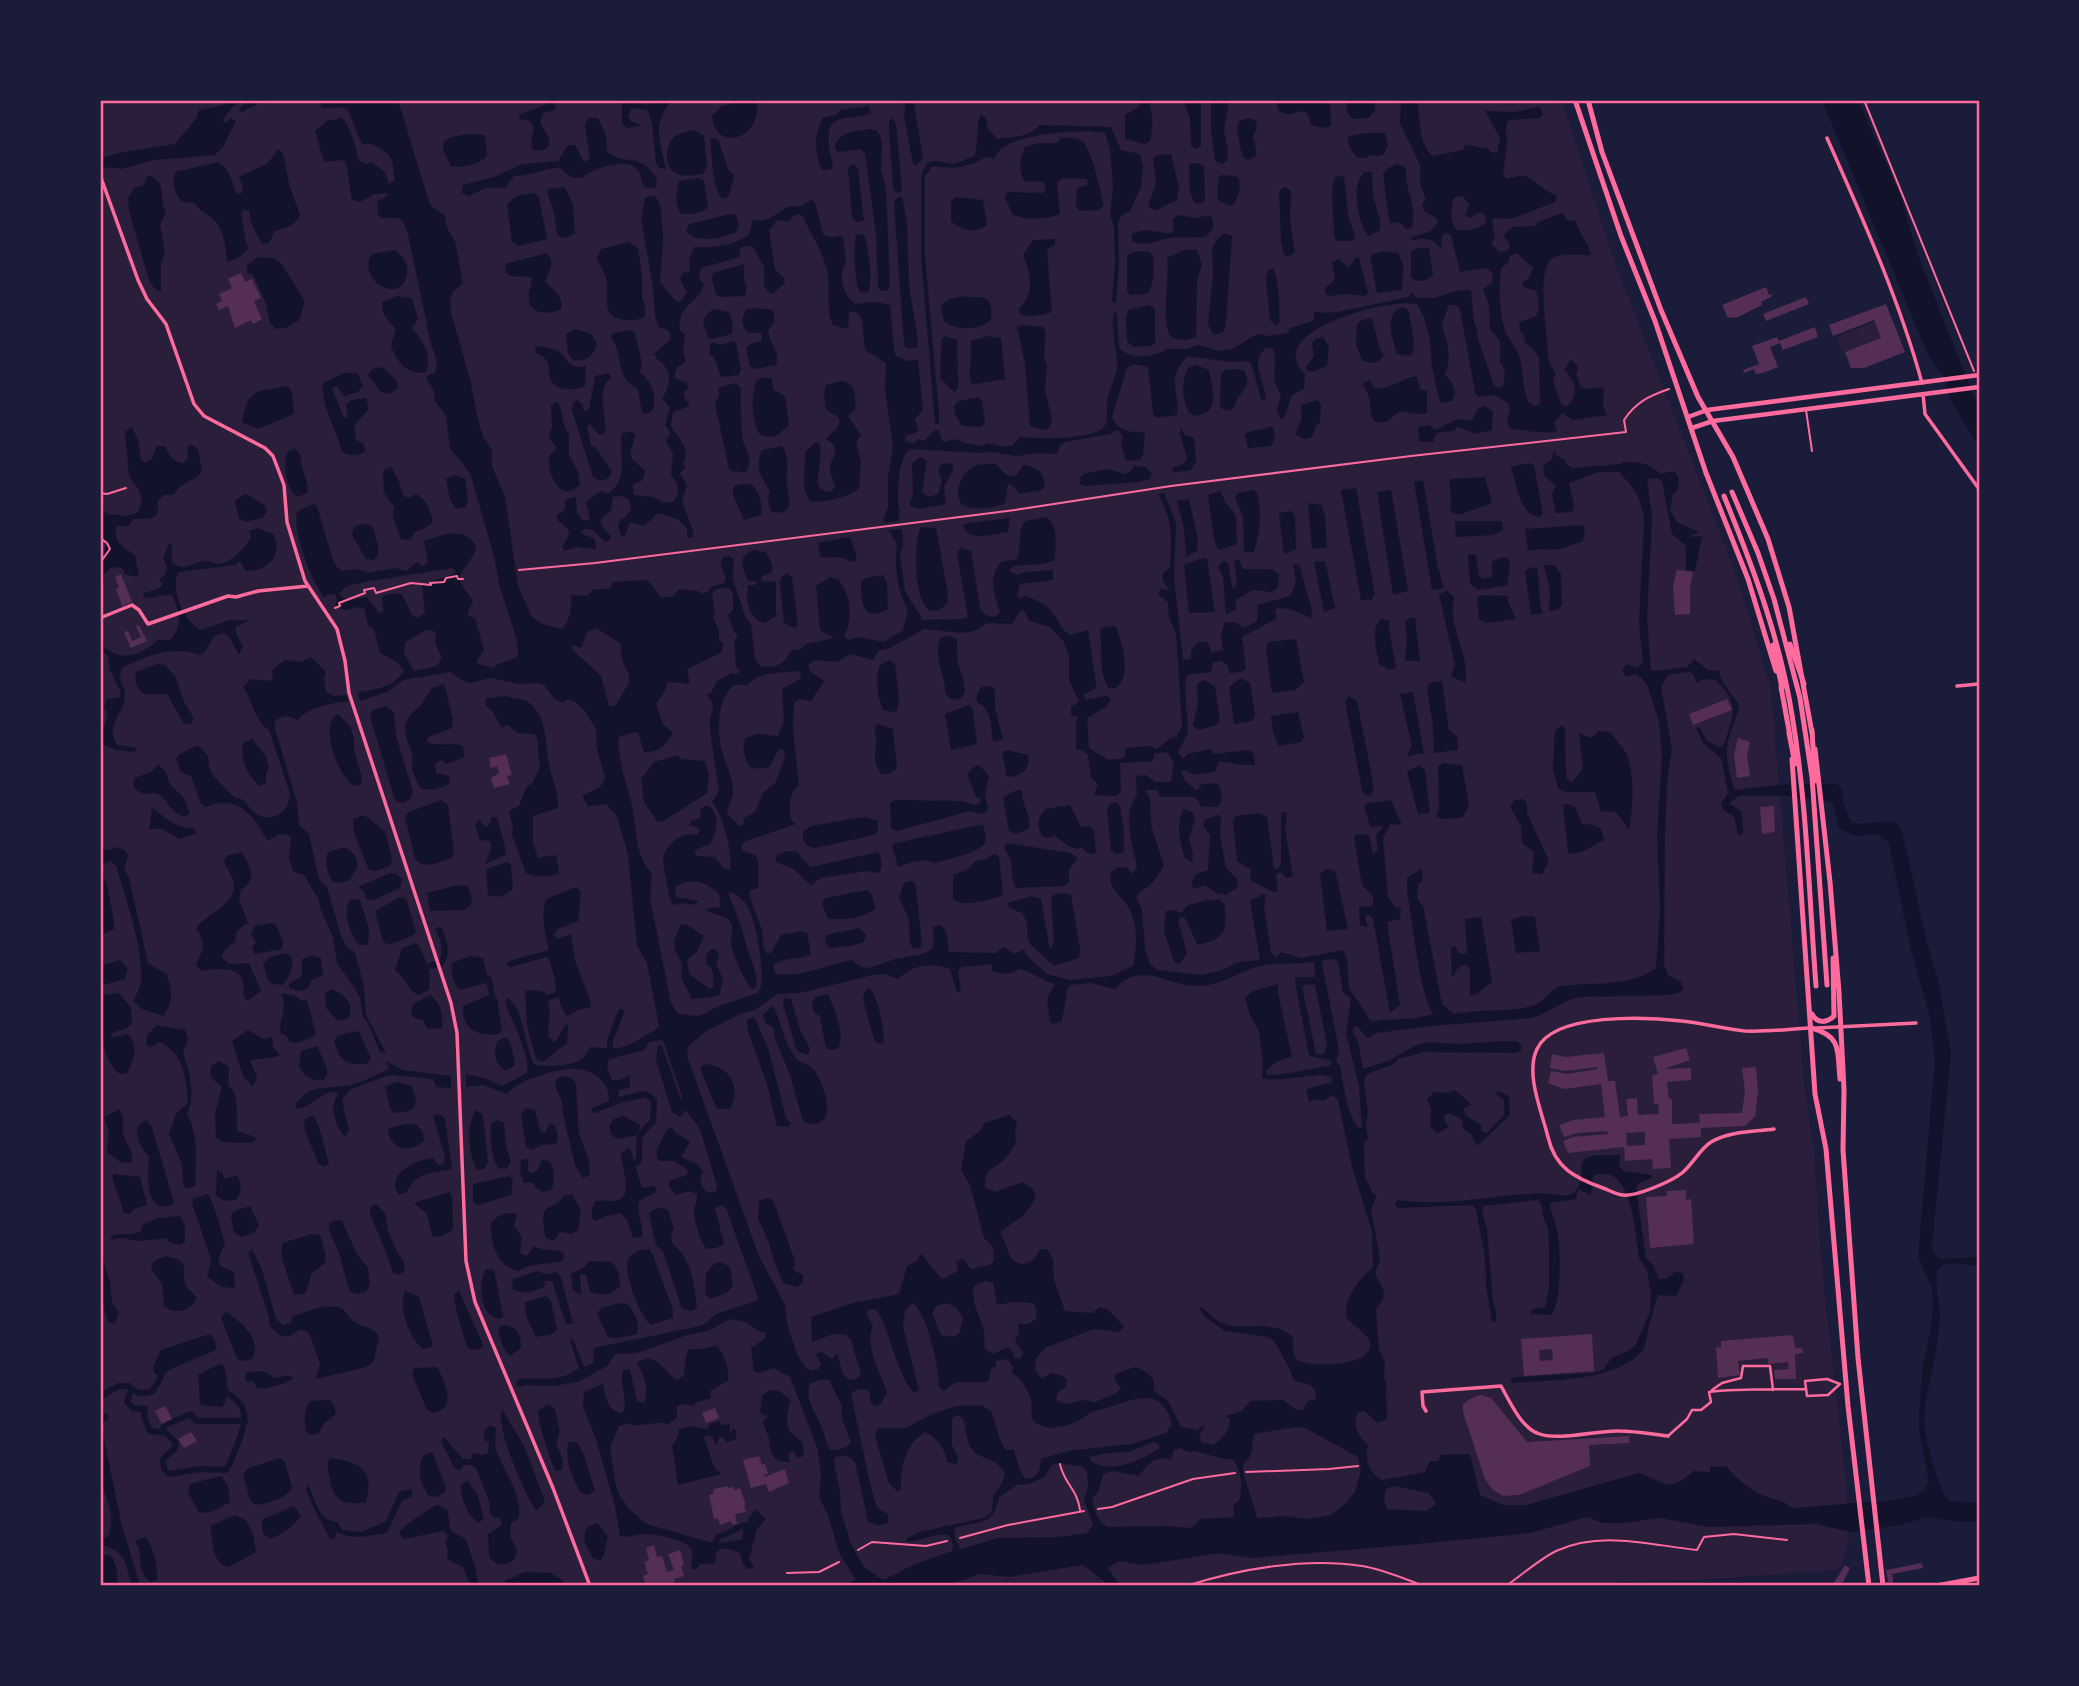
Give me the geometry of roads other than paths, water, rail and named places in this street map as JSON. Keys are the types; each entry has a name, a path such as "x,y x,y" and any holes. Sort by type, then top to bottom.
{"main road":[{"path":"1575,100 1706,473 1748,579 1782,688"},
{"path":"1588,100 1602,152 1635,244 1699,397 1734,457 1768,539 1788,607 1812,730 1827,985"},
{"path":"1688,417 1707,410 1975,376"},
{"path":"1692,428 1713,421 1977,387"},
{"path":"1732,492 1804,684"},
{"path":"1724,496 1764,601 1787,688 1816,986"},
{"path":"1774,599 1800,698 1816,776"},
{"path":"1764,601 1797,777"},
{"path":"1818,801 1830,882 1840,1028 1843,1150 1858,1358 1883,1586"},
{"path":"1799,802 1815,1094 1826,1149 1837,1295 1869,1586"},
{"path":"1811,1011 1815,1019 1821,1021 1828,1020 1835,1012 1830,882"},
{"path":"1812,1028 1832,1037 1836,1043 1843,1117"},
{"path":"1936,1586 1979,1578"}],"street":[{"path":"1827,138 1887,281 1915,354 1922,383"},
{"path":"100,175 138,280 147,299 166,324 194,404 204,416 265,448 273,456 284,485 287,522 308,586 337,629 349,693 451,1003 457,1033 466,1261 475,1302 553,1488 590,1586"},
{"path":"1923,394 1925,414 1979,489"},
{"path":"100,618 132,605 139,610 148,624 228,596 308,586"},
{"path":"1956,686 1979,684"},
{"path":"1773,1129 1735,1134 1716,1140 1671,1180 1626,1195 1574,1176 1560,1164 1553,1152 1533,1072 1536,1050 1547,1036 1562,1027 1642,1019 1682,1020 1743,1031 1916,1023"},
{"path":"1709,1392 1722,1384 1741,1378 1743,1366 1770,1366 1773,1390"},
{"path":"1827,1379 1840,1384 1828,1395 1807,1396 1806,1389 1805,1381 1827,1379"},
{"path":"1424,1409 1422,1392 1501,1386 1522,1419 1538,1434 1617,1431 1668,1436 1687,1419 1692,1410 1701,1410 1711,1402 1709,1392"},
{"path":"1709,1392 1733,1389 1806,1389"}],"lane":[{"path":"1806,409 1812,451"}],"waterway":[{"path":"430,966 441,963 444,955 444,942 439,930"},
{"path":"510,964 546,954"},
{"path":"489,979 492,996"},
{"path":"547,998 556,995 558,991"},
{"path":"610,1049 610,1040 621,1012"},
{"path":"595,1110 619,1100 645,1094 654,1100 653,1121 640,1136 639,1161 635,1163"},
{"path":"131,1389 140,1393 152,1392 161,1377"},
{"path":"100,1396 119,1386 129,1386 131,1389 127,1402 133,1408 145,1409 144,1416 150,1431 166,1433 176,1443 174,1449 163,1459 164,1469 169,1474 200,1469 226,1470 244,1421 240,1403 227,1393"},
{"path":"161,1432 165,1425 191,1414 196,1421 245,1421"},
{"path":"716,1542 718,1537 746,1525"}]}
